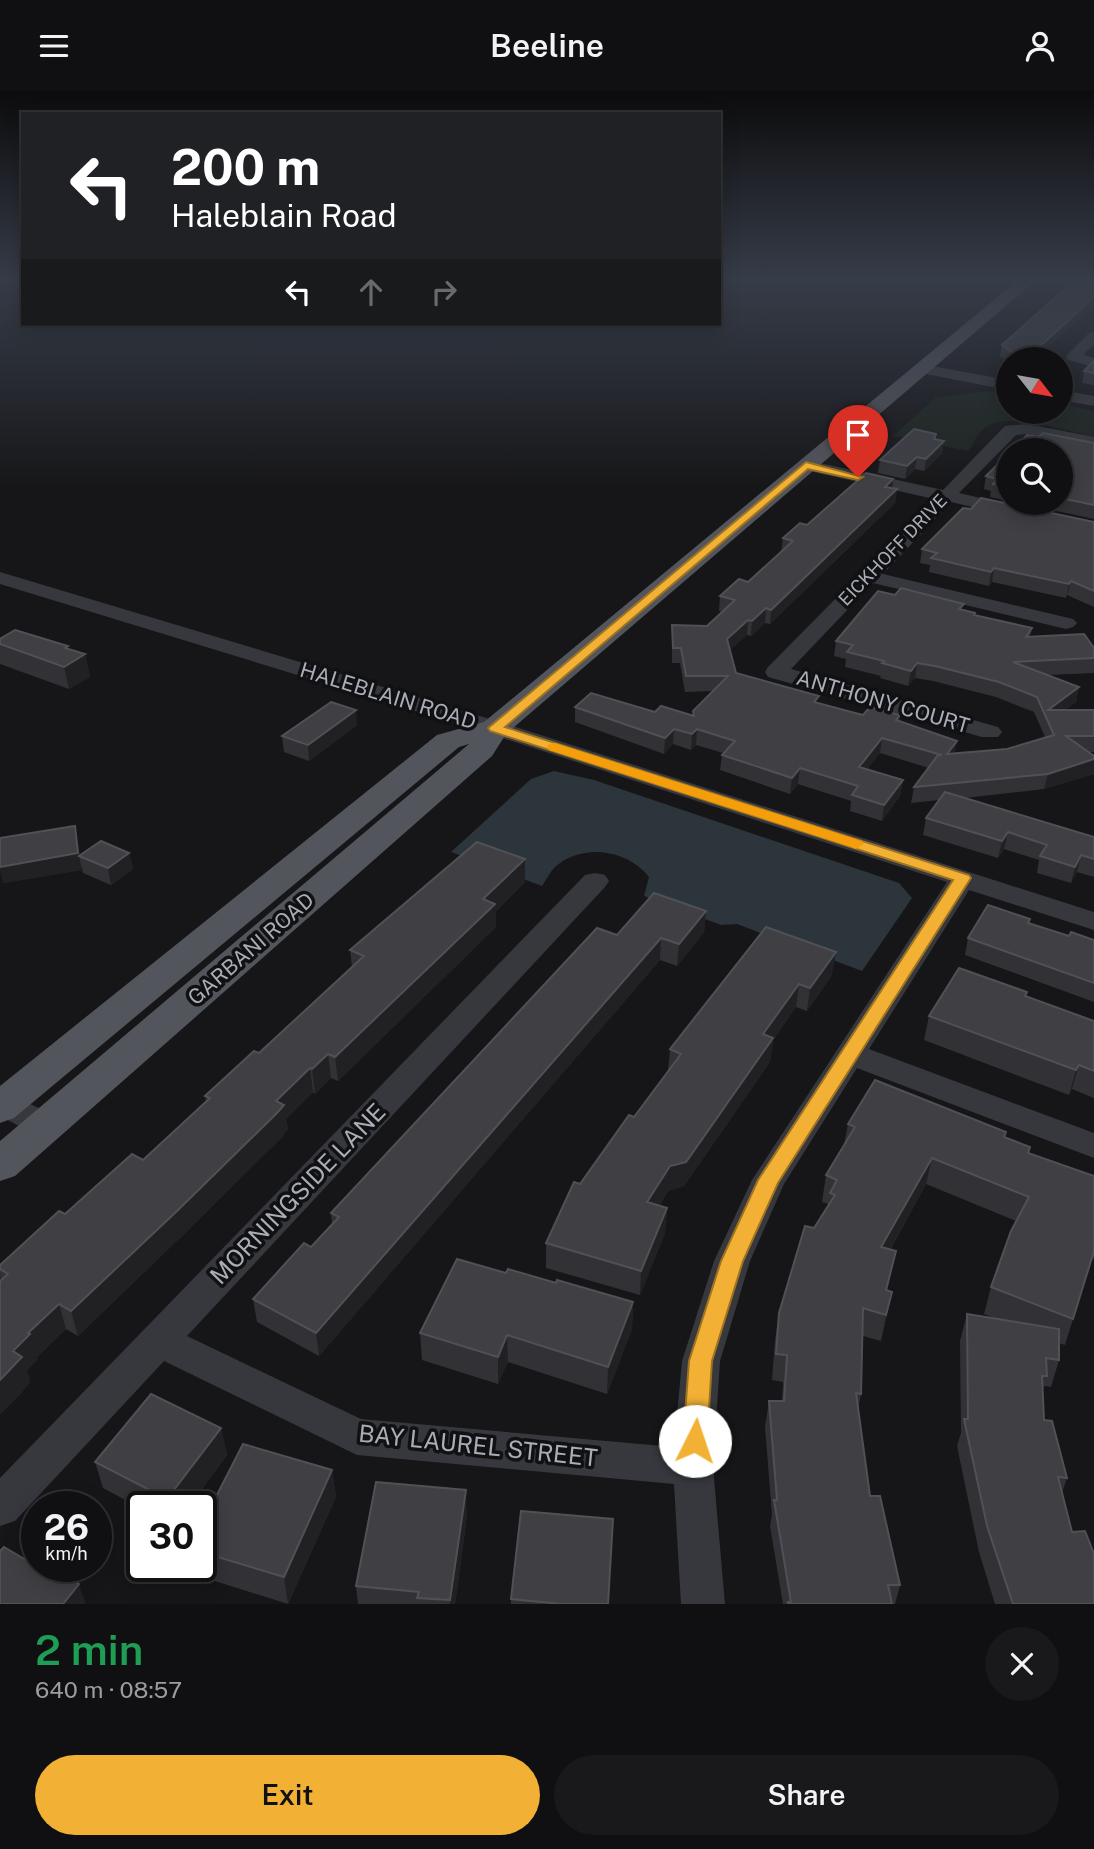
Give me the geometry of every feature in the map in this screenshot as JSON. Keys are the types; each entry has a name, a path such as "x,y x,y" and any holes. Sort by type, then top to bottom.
{"main road":[{"name":"GARBANI ROAD","path":"0,1165 481,750 495,728 943,351"},
{"name":"GARBANI ROAD","path":"1,1105 448,741 495,728"}],"street":[{"path":"1079,351 1073,357 1094,363"},
{"path":"921,369 996,383"},
{"path":"1073,397 1094,401"},
{"name":"EICKHOFF DRIVE","path":"776,672 1011,430 1027,429 1094,442"},
{"path":"806,465 996,506"},
{"path":"867,576 1066,623"},
{"name":"HALEBLAIN ROAD","path":"0,578 495,728 1094,921"},
{"name":"ANTHONY COURT","path":"776,672 990,732"},
{"path":"703,1604 693,1467 701,1361 732,1261 769,1180 963,878"},
{"name":"MORNINGSIDE LANE","path":"0,1507 595,881"},
{"path":"850,1054 1094,1146"},
{"path":"1,1105 46,1125"},
{"name":"BAY LAUREL STREET","path":"158,1340 357,1437 693,1467"}],"shaded area":[{"path":"996,392 996,422 983,429 968,451 893,436 935,398"},
{"path":"1073,407 1094,411 1094,437 1037,424 1073,424"},
{"path":"554,771 594,780 899,883 912,898 862,971 737,924 721,925 644,896 649,877 629,860 617,855 591,852 566,859 553,869 542,886 451,852 531,779"}],"building":[{"path":"1094,361 1094,373 1084,371"},
{"path":"914,429 936,434 934,439 944,441 926,459 917,457 907,466 880,460"},
{"path":"1043,433 1068,438 1024,438 1027,435 1039,437"},
{"path":"1073,439 1094,443 1094,505 1073,501"},
{"path":"996,466 996,479 986,476"},
{"path":"866,473 893,479 885,487 897,489 771,610 766,608 727,639 736,673 819,696 814,702 855,713 863,715 870,707 900,715 896,720 957,741 947,754 1007,749 1054,735 1037,697 999,682 935,666 917,663 911,671 882,663 884,661 847,652 853,645 836,641 878,591 895,595 901,588 964,604 959,609 975,613 974,615 1032,628 1026,637 1084,634 1094,648 1094,658 1013,662 1079,687 1048,710 1094,710 1094,736 1066,736 1094,756 1094,759 1048,774 914,787 938,755 942,755 882,738 859,767 903,780 884,805 852,795 858,786 800,768 792,778 722,755 735,741 697,729 692,734 674,729 665,738 575,707 591,693 655,712 661,706 694,716 693,711 728,676 686,676 681,648 673,648 672,625 707,626 735,600 720,596 739,579 748,582 793,541 783,538 800,523 807,525"},
{"path":"981,498 996,501 996,515 1061,515 1094,522 1094,591 1071,581 1069,584 994,568 991,572 931,558 937,553 922,549 963,508 971,509"},
{"path":"15,630 85,654 64,667 0,644 0,639"},
{"path":"331,702 356,710 308,745 282,736"},
{"path":"945,792 1094,837 1094,859 1081,855 1075,867 1040,856 1047,845 1008,832 1002,841 926,818"},
{"path":"75,826 78,853 0,867 0,838"},
{"path":"101,841 129,853 108,868 79,856"},
{"path":"477,842 525,859 483,899 495,904 335,1057 328,1054 310,1068 276,1101 284,1105 277,1113 71,1311 59,1304 28,1333 30,1334 13,1351 22,1357 0,1380 0,1281 8,1274 0,1269 0,1265 59,1211 65,1214 132,1154 143,1160 210,1098 205,1096 254,1051 259,1053 364,956 350,950"},
{"path":"654,893 706,911 679,944 661,938 316,1333 253,1299 304,1243 311,1247 339,1217 331,1213 597,928 617,935"},
{"path":"988,905 1030,919 1028,923 1069,936 1071,932 1094,940 1094,983 968,938"},
{"path":"766,927 836,952 810,988 799,984 763,1034 773,1038 686,1162 670,1166 647,1202 667,1208 641,1271 546,1243 574,1182 580,1184 629,1115 634,1117 681,1054 670,1049"},
{"path":"959,968 1027,992 1025,996 1094,1021 1094,1071 1079,1065 1076,1070 929,1016"},
{"path":"875,1080 1006,1132 1004,1137 1030,1147 1028,1153 1094,1176 1094,1251 1073,1319 991,1287 1011,1231 1029,1197 932,1158 881,1247 896,1251 886,1290 892,1292 886,1315 863,1308 861,1394 856,1393 870,1496 880,1496 900,1585 888,1585 892,1604 788,1604 791,1602 774,1500 777,1500 769,1401 784,1401 787,1355 776,1354 779,1313 805,1226 814,1228 835,1195 830,1193 837,1180 826,1175 855,1127 848,1124"},
{"path":"457,1259 506,1273 508,1269 556,1283 557,1280 633,1302 608,1367 507,1335 498,1357 420,1333"},
{"path":"967,1314 1059,1329 1059,1360 1046,1358 1047,1376 1042,1376 1044,1420 1052,1421 1067,1478 1058,1477 1072,1532 1085,1531 1094,1554 1094,1604 1013,1604 987,1526 964,1419 968,1419"},
{"path":"151,1394 221,1428 173,1491 151,1491 95,1462"},
{"path":"243,1444 332,1470 284,1577 217,1557 217,1495"},
{"path":"376,1482 466,1490 450,1600 417,1598 419,1592 356,1586"},
{"path":"521,1511 613,1519 608,1604 562,1604 511,1599"},
{"path":"4,1547 21,1557 21,1582 79,1584 63,1604 0,1604 0,1551"}],"slow traffic":[{"path":"555,747 856,844"}],"route":[{"path":"695,1441 701,1361 732,1261 769,1180 963,878 495,728 806,465 858,477"}]}
